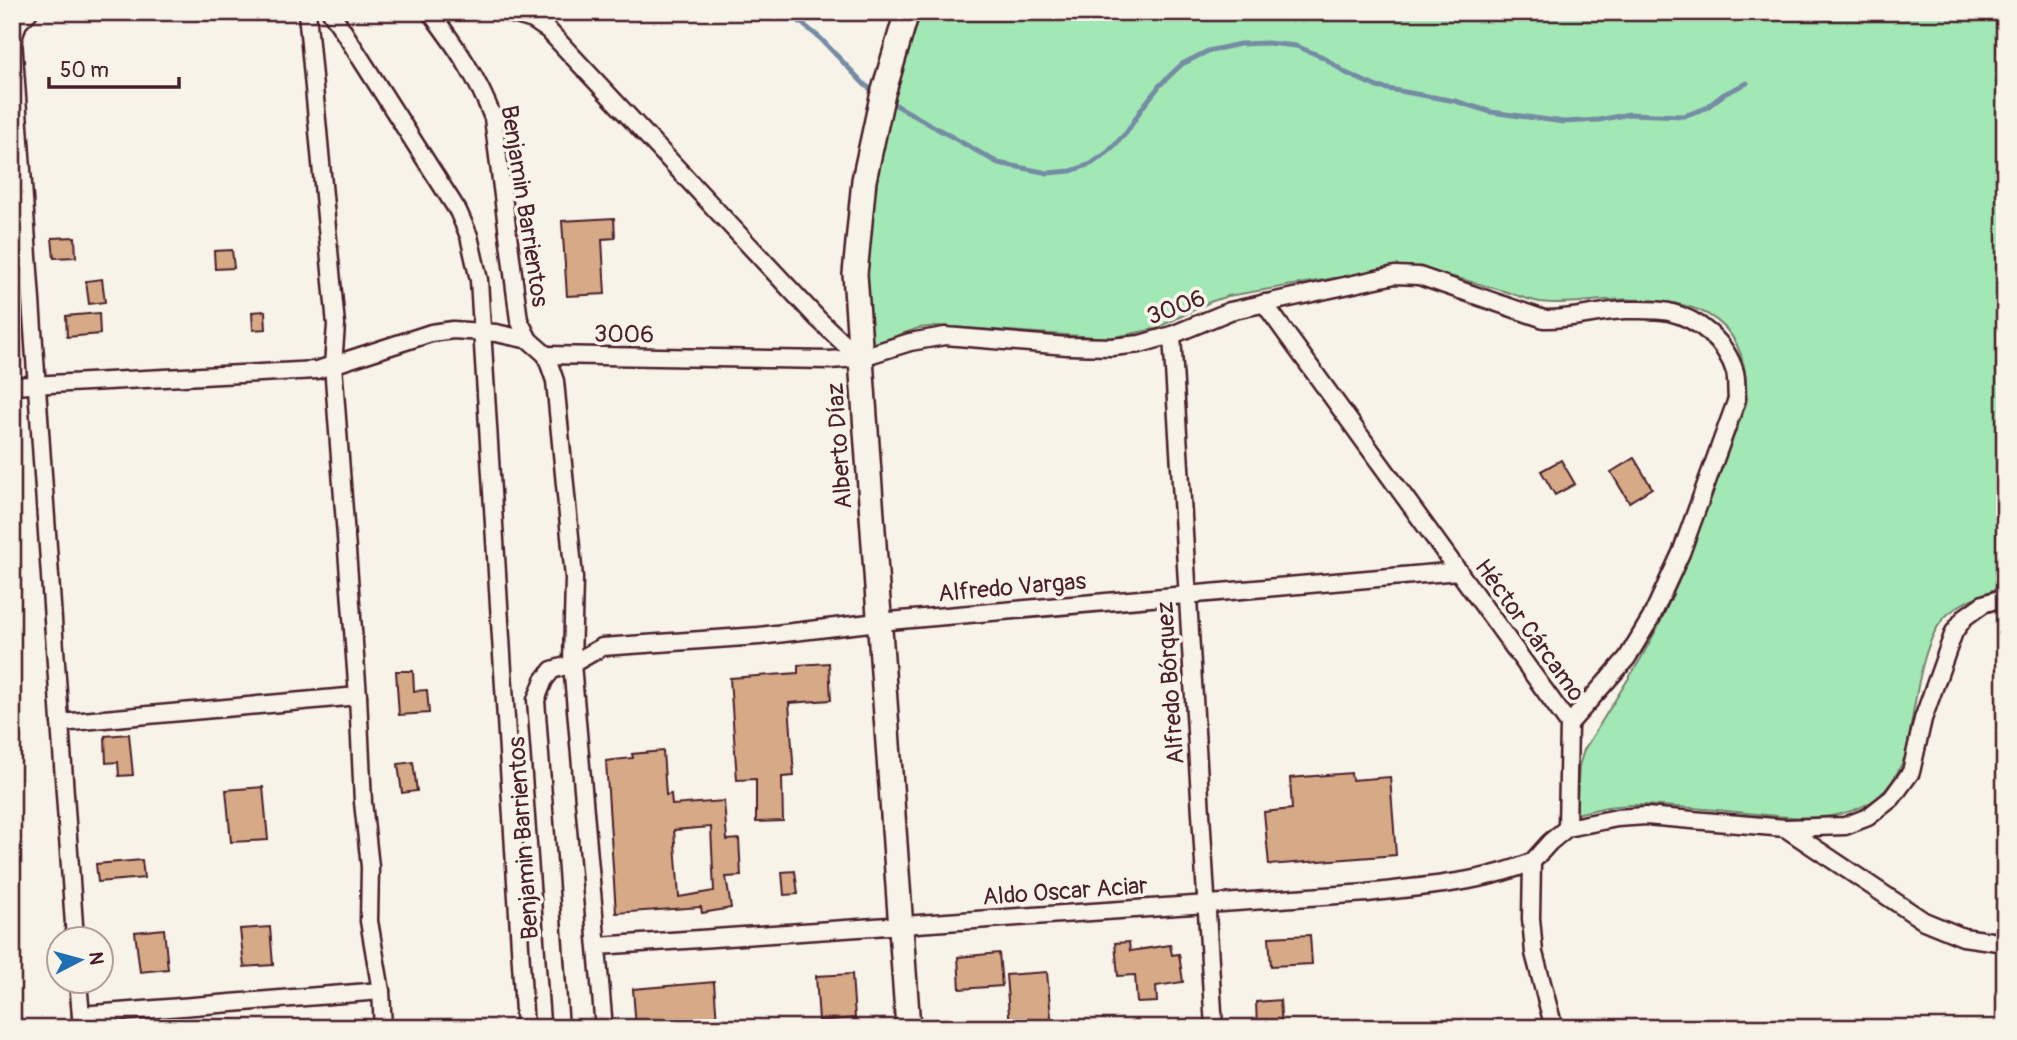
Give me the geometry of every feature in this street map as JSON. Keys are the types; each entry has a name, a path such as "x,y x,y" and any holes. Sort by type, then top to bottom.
{"street":[{"path":"29,12 18,23 13,39 74,925"},
{"path":"307,12 336,325 333,365 358,696 363,802 370,867 369,922 381,990 383,1028"},
{"path":"331,12 458,211 468,236 479,280 525,1028"},
{"name":"Benjamin Barrientos","path":"430,12 458,48 483,92 493,118 519,320 529,340 546,355"},
{"name":"Alberto Díaz","path":"506,12 533,20 548,30 818,319 859,358 908,1028"},
{"path":"859,358 855,274 864,180 882,97 907,12"},
{"name":"3006","path":"546,355 829,360 859,358 910,342 945,336 1112,347 1140,344 1172,335 1230,311 1395,275 1419,276 1544,319 1566,319 1623,310 1668,312 1697,324 1714,337 1727,354 1735,374 1737,399 1681,553 1651,618 1627,659 1569,724"},
{"name":"Héctor Cárcamo","path":"1264,303 1569,724 1567,828"},
{"path":"12,386 317,370 432,333 453,330 529,340"},
{"name":"Alfredo Bórquez","path":"1172,335 1214,1028"},
{"path":"546,355 555,381 574,578 572,664 604,1028"},
{"name":"Alfredo Vargas","path":"572,664 602,647 759,636 878,622 1459,571"},
{"path":"1553,1028 1534,953 1531,918 1532,862 1550,842 1567,828 1617,818 1646,816 1785,828 1845,826 1868,817 1892,798 1911,772 1923,719 1954,632 1965,617 1983,604 2005,597"},
{"name":"Benjamin Barrientos","path":"560,1028 537,700 544,680 552,670 572,664"},
{"path":"60,723 358,696"},
{"path":"1785,828 1924,921 1963,937 2005,943"},
{"name":"Aldo Oscar Aciar","path":"598,946 1367,893 1504,874 1532,862"},
{"path":"79,995 81,1021 381,990"}],"green space":[{"path":"921,12 2005,12 2005,583 1955,608 1938,626 1924,661 1905,757 1886,789 1869,803 1853,810 1818,817 1781,817 1642,805 1607,807 1576,814 1579,766 1584,750 1660,623 1680,578 1746,404 1745,372 1738,346 1725,328 1708,314 1662,301 1540,302 1450,276 1394,268 1228,296 1155,329 1110,338 938,326 919,328 870,345 864,279 869,225 889,114"}],"building":[{"path":"614,218 615,238 602,239 605,294 567,296 562,221"},
{"path":"75,237 76,257 54,258 52,238"},
{"path":"232,250 234,268 215,269 214,251"},
{"path":"102,279 105,302 89,304 86,281"},
{"path":"265,311 266,329 253,330 252,312"},
{"path":"99,313 100,334 67,337 66,316"},
{"path":"1634,458 1652,488 1629,502 1611,472"},
{"path":"1561,460 1575,484 1555,495 1541,471"},
{"path":"829,663 831,700 789,703 794,776 782,777 783,821 756,822 756,779 737,780 730,678 798,673 798,665"},
{"path":"396,671 413,671 414,691 427,690 429,713 399,715"},
{"path":"129,734 133,775 119,776 118,762 106,763 105,736"},
{"path":"663,751 666,795 671,794 672,805 724,801 727,840 739,839 741,876 726,877 731,908 702,913 701,907 616,913 606,761 633,758 632,754","holes":["711,827 714,891 679,897 674,830"]},
{"path":"413,762 417,791 402,793 398,764"},
{"path":"1351,773 1352,780 1390,777 1396,855 1269,865 1264,812 1292,809 1290,778"},
{"path":"263,787 268,840 231,842 226,790"},
{"path":"142,860 144,878 98,882 96,864"},
{"path":"795,871 798,894 784,895 782,872"},
{"path":"270,927 273,965 244,967 240,929"},
{"path":"164,929 168,969 140,972 135,932"},
{"path":"1310,935 1312,964 1271,966 1269,937"},
{"path":"1129,942 1130,951 1170,945 1172,955 1179,954 1183,982 1156,986 1157,1002 1137,1003 1135,975 1118,976 1115,943"},
{"path":"999,953 1002,986 960,989 958,957"},
{"path":"1047,972 1052,1028 1010,1028 1006,975"},
{"path":"852,974 855,1018 819,1021 816,976"},
{"path":"714,982 717,1023 680,1028 636,1028 633,989"},
{"path":"1280,1000 1282,1028 1257,1028 1256,1002"}],"waterway":[{"path":"788,12 820,38 876,93"},
{"path":"887,100 998,163 1048,173 1071,171 1091,164 1108,152 1127,132 1160,85 1182,64 1208,51 1240,44 1296,46 1323,57 1346,73 1377,87 1455,101 1491,112 1564,122 1599,120 1629,114 1684,116 1706,108 1724,94 1747,83"}]}
